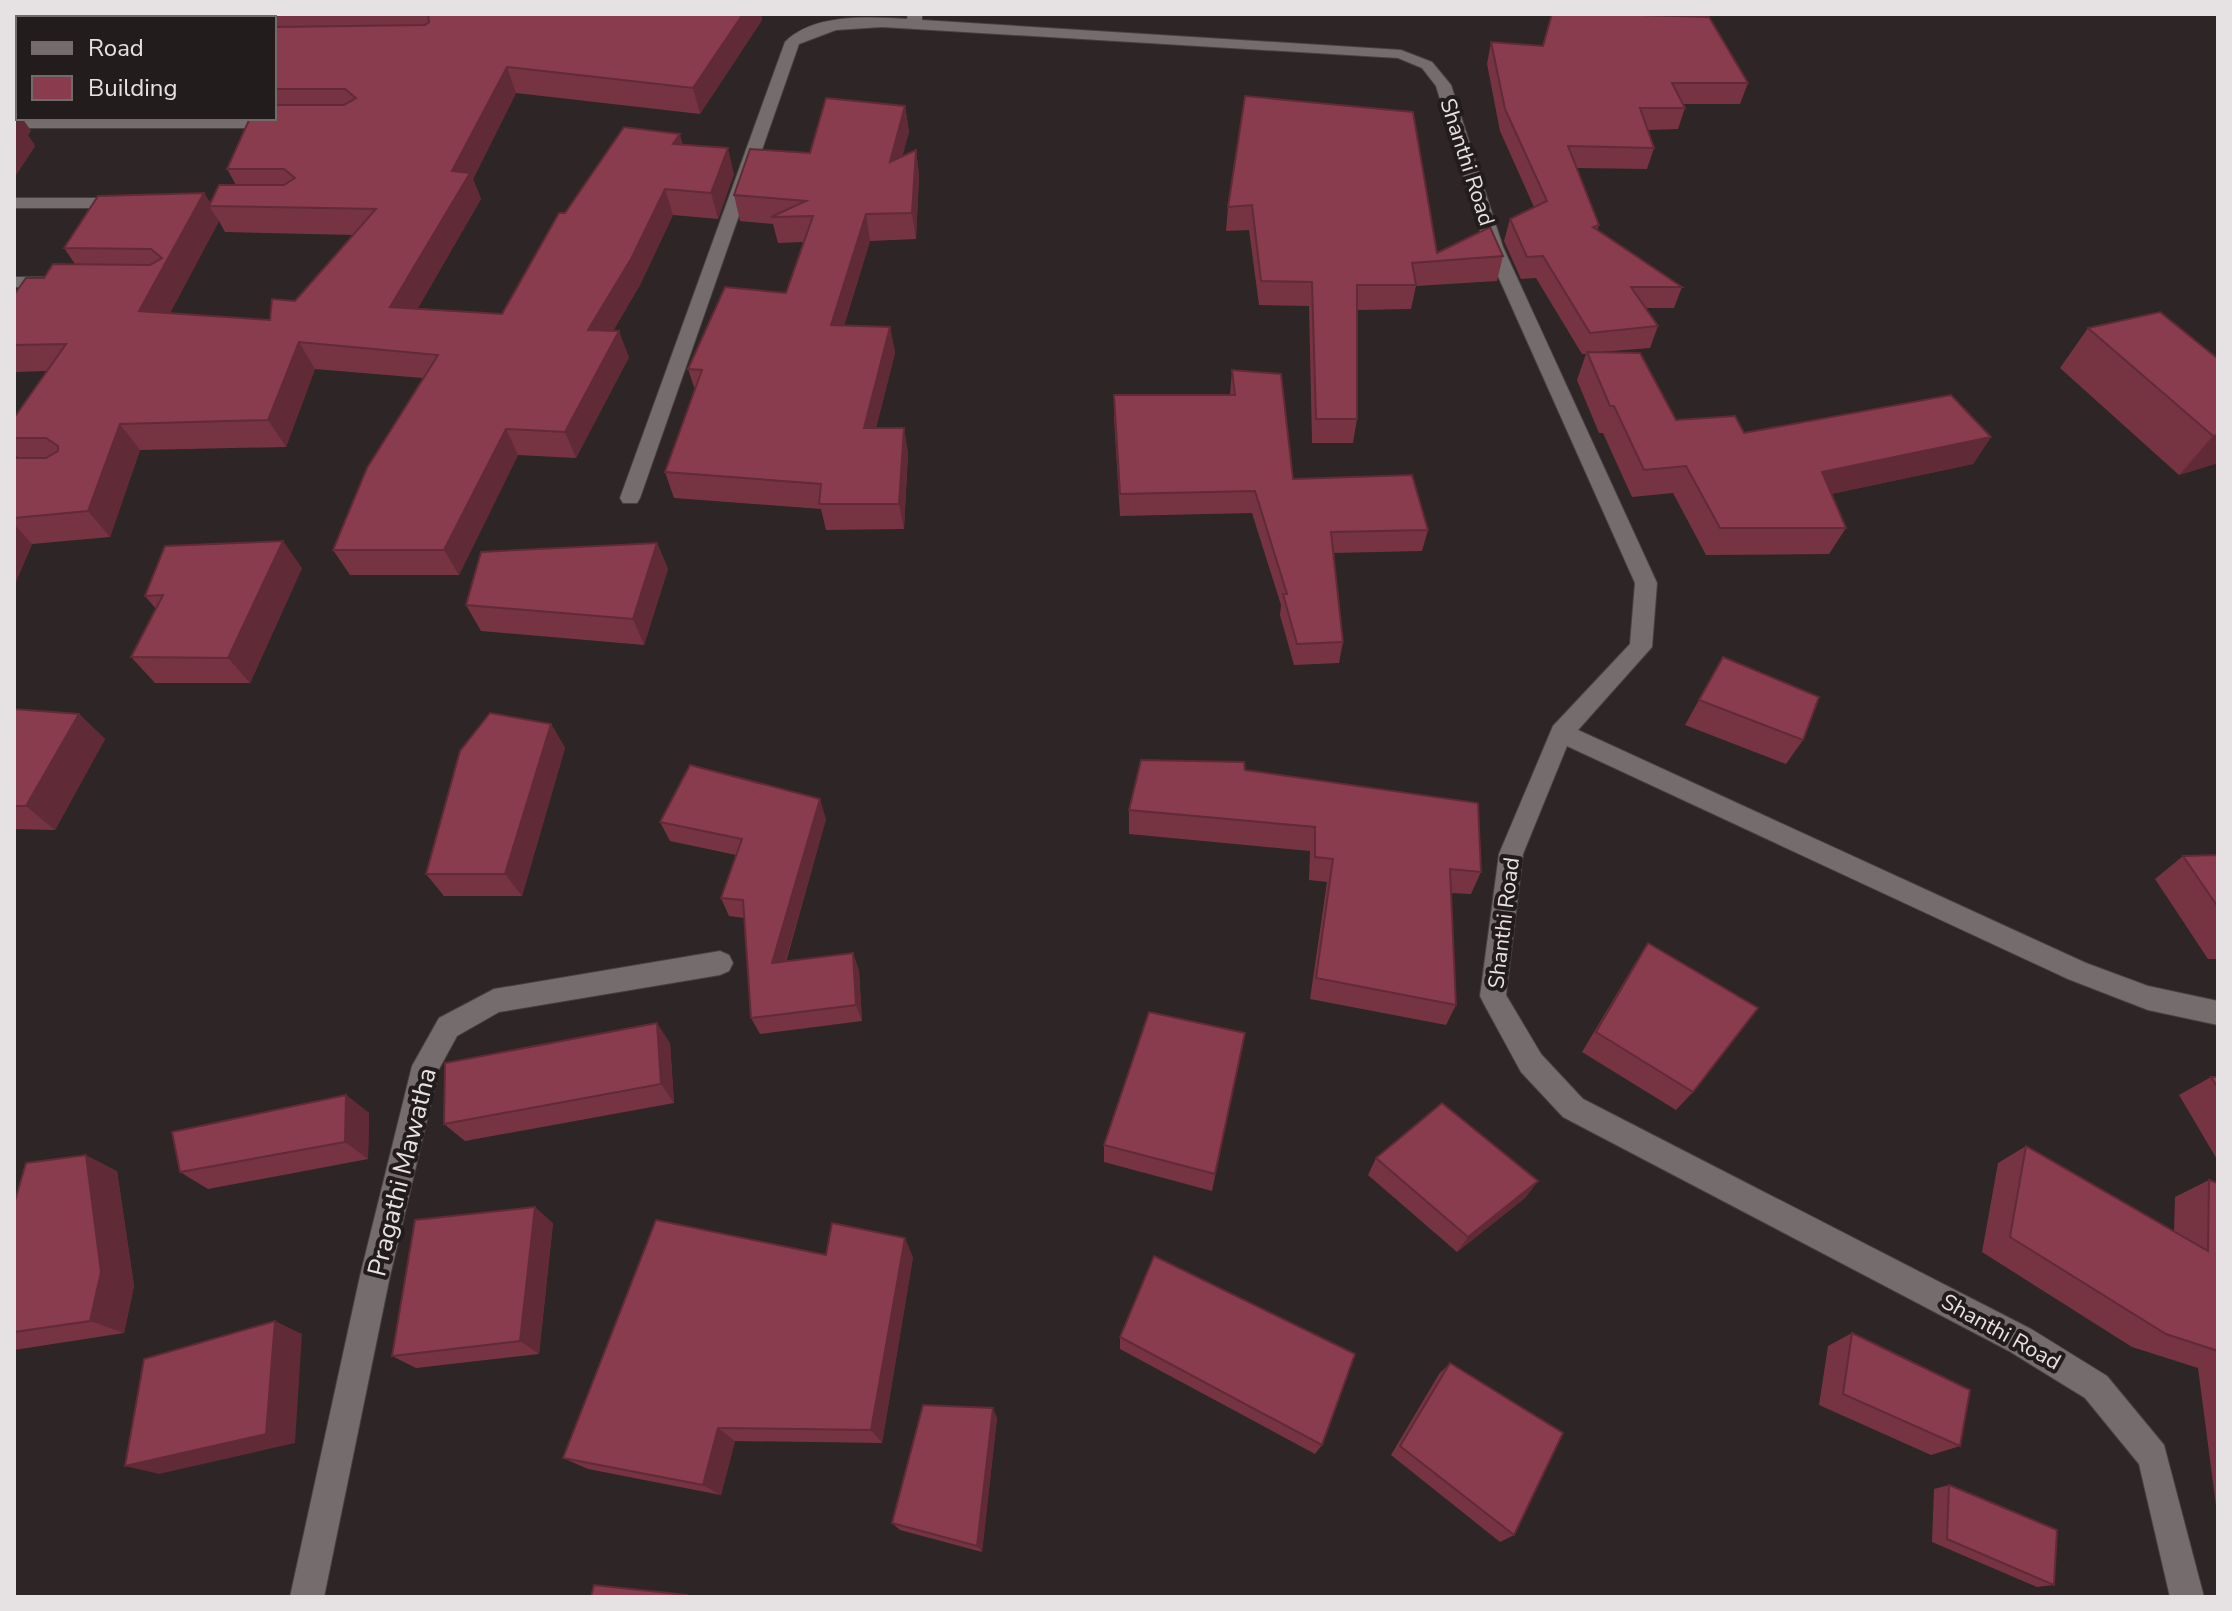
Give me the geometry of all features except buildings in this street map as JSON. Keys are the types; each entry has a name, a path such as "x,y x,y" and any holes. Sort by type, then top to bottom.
{"street":[{"name":"Shanthi Road","path":"630,498 792,42 810,31 833,23 914,19 1401,54 1427,65 1443,85 1494,247 1646,583 1641,647 1561,733 1511,854 1493,996 1531,1063 1573,1108 2020,1340 2096,1387 2153,1456 2187,1597"},
{"path":"14,123 295,123"},
{"path":"14,203 140,203"},
{"path":"14,282 76,282"},
{"path":"1561,733 2077,971 2148,998 2218,1013"},
{"name":"Pragathi Mawatha","path":"307,1597 375,1276 426,1066 448,1027 494,1001 720,963"}]}
